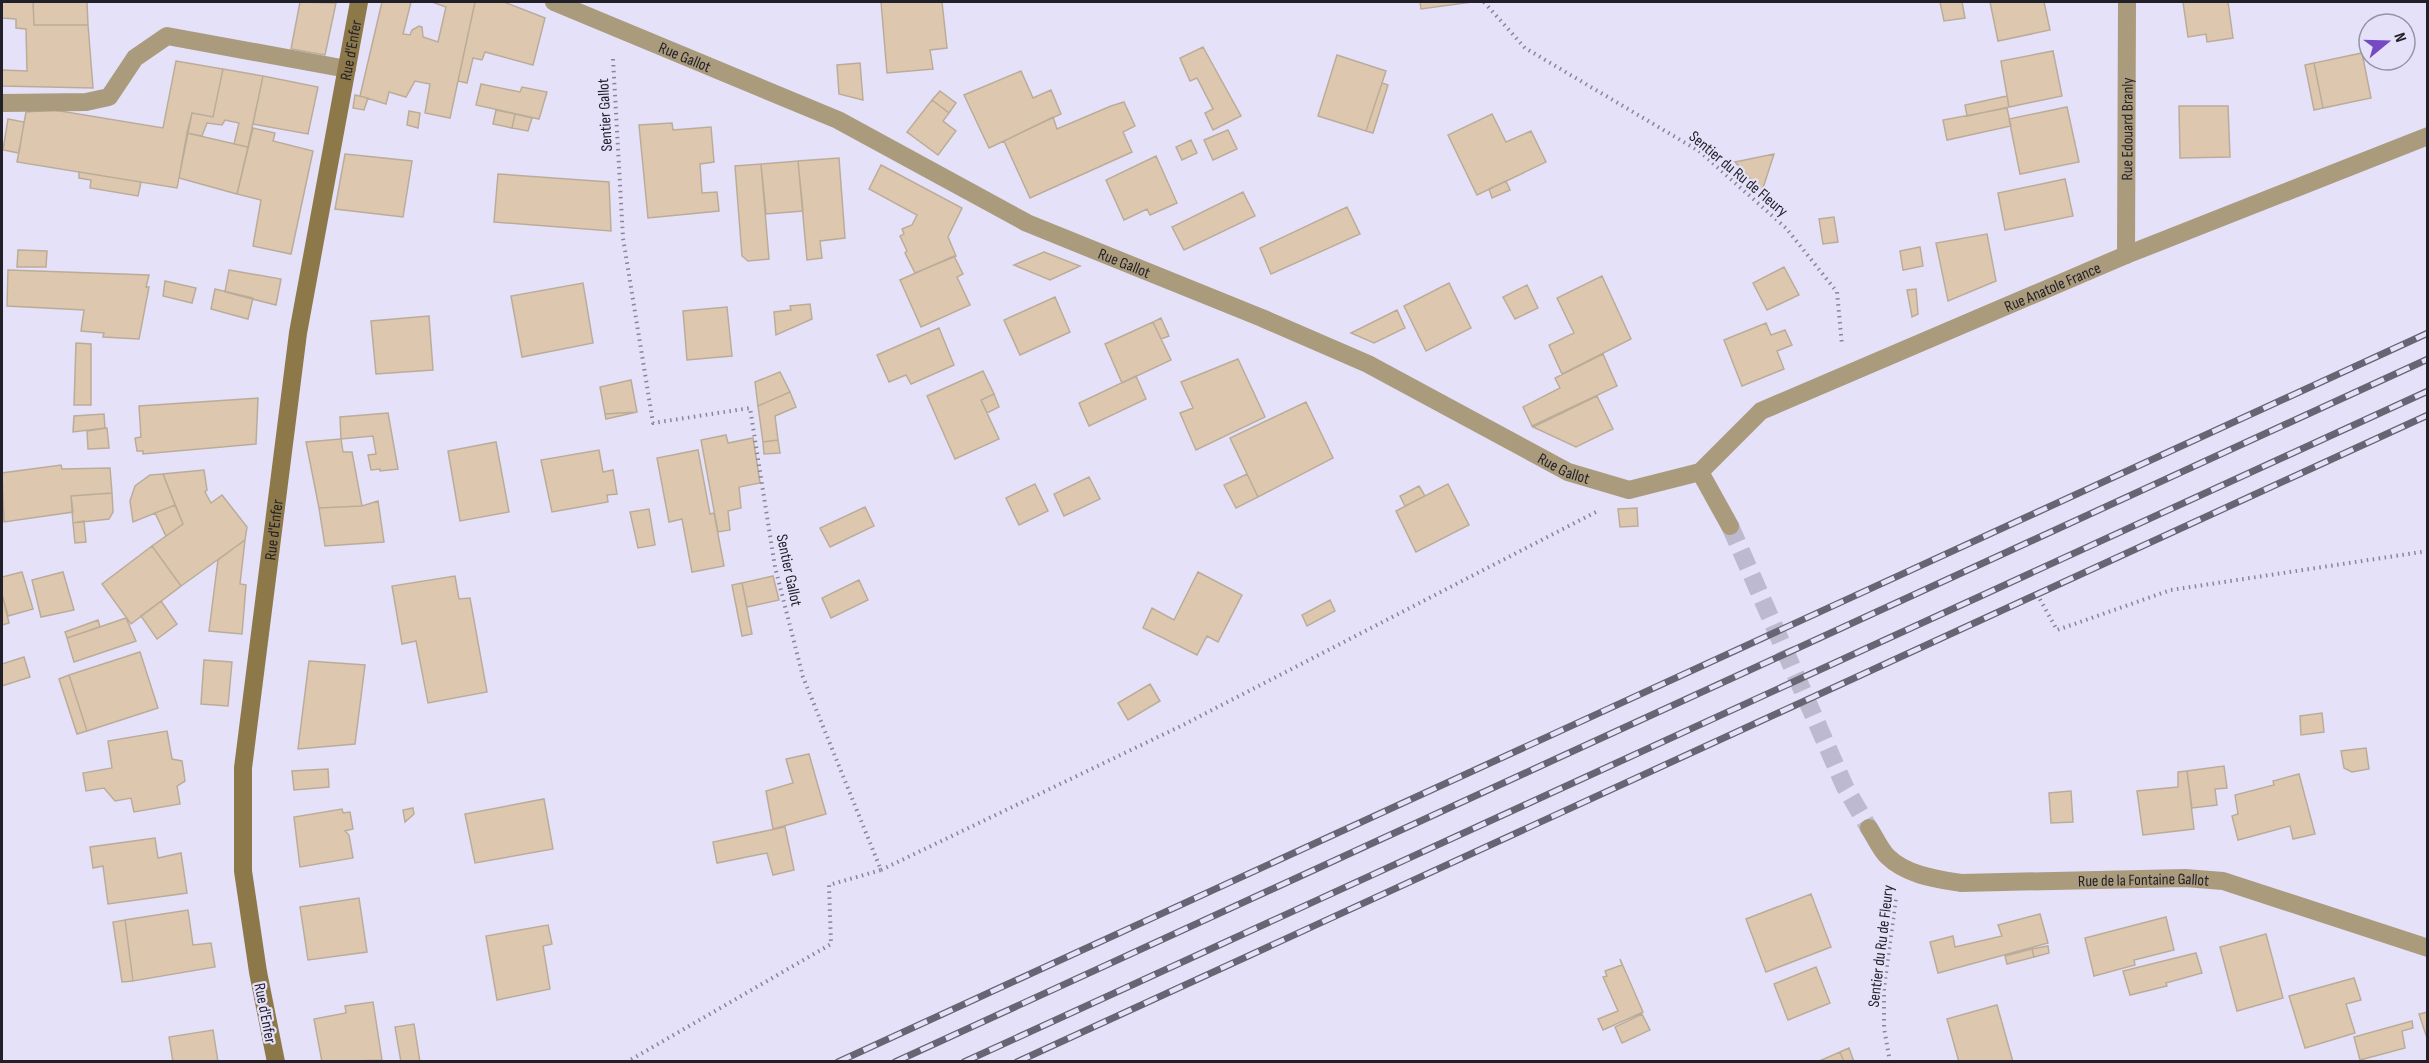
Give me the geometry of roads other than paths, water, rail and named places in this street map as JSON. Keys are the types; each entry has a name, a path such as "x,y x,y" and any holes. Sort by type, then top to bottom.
{"street":[{"name":"Rue d'Enfer","path":"276,1062 258,972 243,871 243,768 298,333 359,2"},
{"name":"Rue Gallot","path":"554,2 838,120 1027,224 1262,318 1368,364 1568,472 1629,490 1700,472"},
{"name":"Rue Edouard Branly","path":"2126,255 2127,2"},
{"path":"2,103 86,102 108,97 135,58 167,36 347,69"},
{"name":"Rue Anatole France","path":"1700,472 1761,411 2126,255 2427,136"},
{"path":"1700,472 1730,526"},
{"name":"Rue de la Fontaine Gallot","path":"1869,828 1886,855 1903,868 1933,878 1961,883 2185,878 2223,881 2427,948"}],"tunnel":[{"path":"1730,526 1845,787 1869,828"}],"railway":[{"path":"838,1062 2428,333"},
{"path":"895,1062 2428,359"},
{"path":"964,1062 2428,391"},
{"path":"1017,1062 2428,415"}]}
